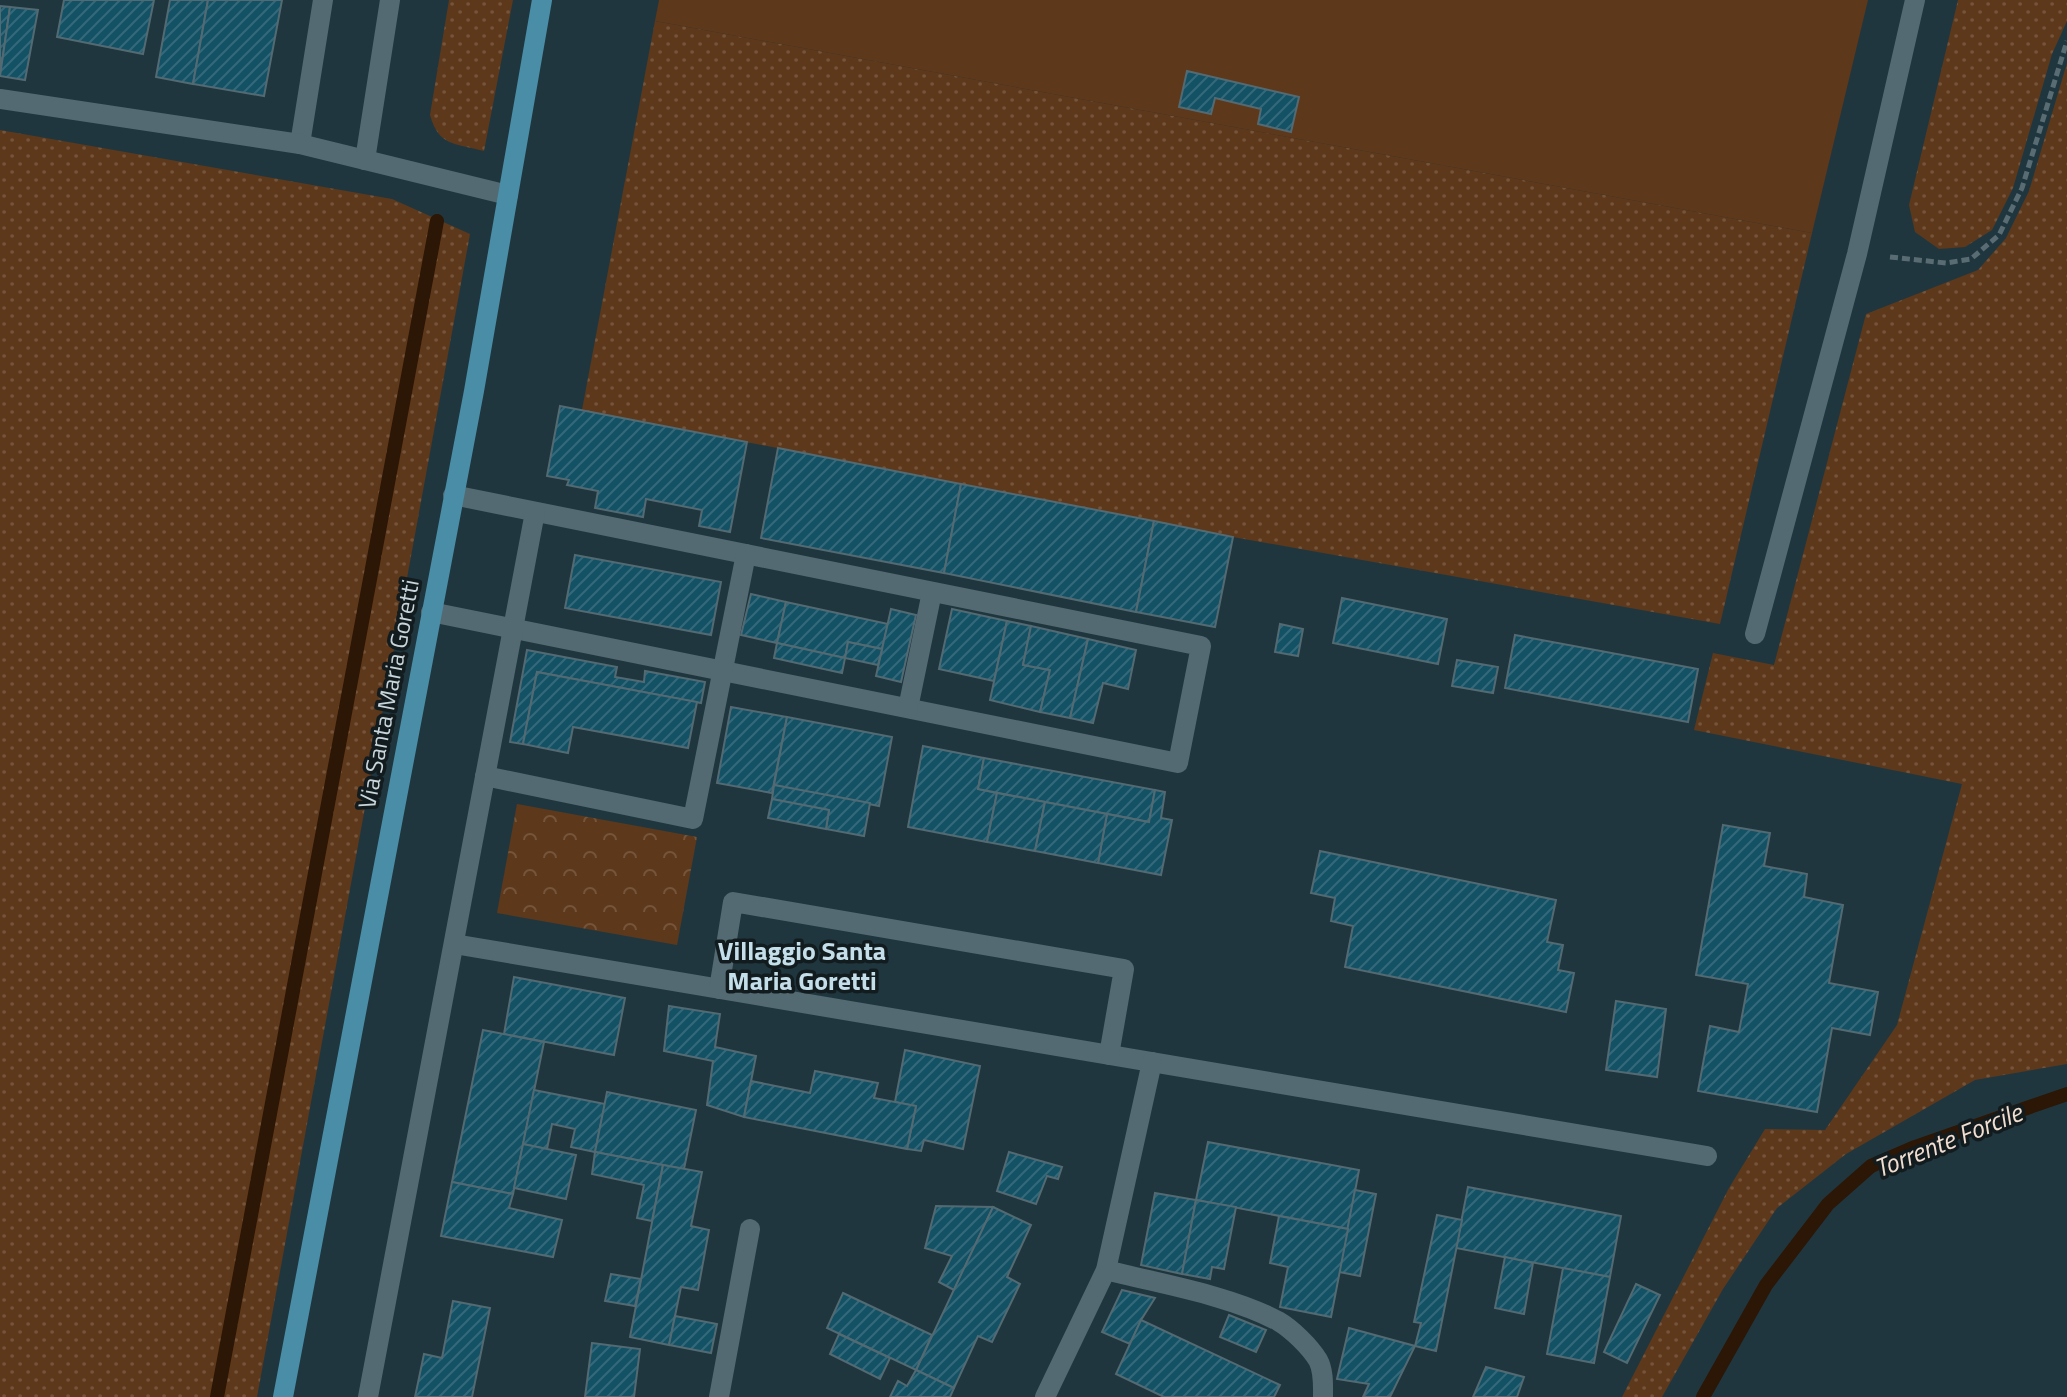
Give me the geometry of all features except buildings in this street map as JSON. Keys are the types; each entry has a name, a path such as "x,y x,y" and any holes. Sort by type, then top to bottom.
{"main road":[{"name":"Via Santa Maria Goretti","path":"283,1397 474,391 542,0"}],"street":[{"path":"300,144 323,0"},
{"path":"365,160 390,0"},
{"path":"1755,634 1857,254 1915,0"},
{"path":"0,99 300,144 508,195"},
{"path":"431,612 1178,763 1201,646 453,495"},
{"path":"368,1397 535,512"},
{"path":"485,776 693,819 746,554"},
{"path":"908,708 932,592"},
{"path":"719,989 733,902 1124,969 1109,1055"},
{"path":"454,944 1707,1156"},
{"path":"1045,1397 1106,1270 1152,1062"},
{"path":"719,1397 750,1229"},
{"path":"1106,1270 1239,1304 1282,1323 1319,1362 1323,1397"}],"path":[{"path":"1857,254 1946,263 1971,259 1999,235 2022,188 2067,41"}],"green space":[{"path":"449,0 513,0 484,151 457,145 443,138 430,115"},
{"path":"659,0 1868,0 1812,233 655,21"},
{"path":"1958,0 2067,0 2067,21 2052,54 2013,188 1992,230 1965,247 1939,249 1915,232 1909,205"},
{"path":"655,21 1812,233 1720,624 1233,537 582,410"},
{"path":"2067,63 2067,1064 1975,1080 1846,1154 1777,1208 1723,1289 1662,1397 1622,1397 1729,1188 1765,1129 1825,1130 1897,1025 1962,784 1694,730 1713,653 1774,665 1866,314 1978,270 2006,238 2029,191"},
{"path":"0,130 392,199 470,234 257,1397 0,1397"},
{"path":"517,804 697,837 677,945 497,913"}],"waterway":[{"path":"217,1397 437,221"},
{"name":"Torrente Forcile","path":"1703,1397 1766,1285 1828,1204 1871,1166 1915,1147 2067,1094"}],"district":[{"name":"Villaggio Santa Maria Goretti","path":"802,965"}]}
